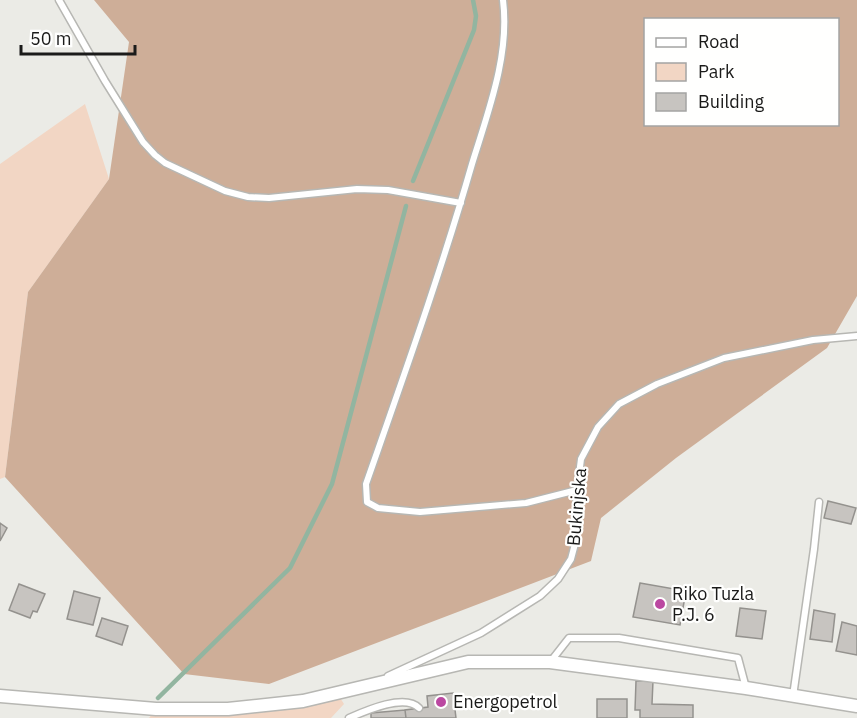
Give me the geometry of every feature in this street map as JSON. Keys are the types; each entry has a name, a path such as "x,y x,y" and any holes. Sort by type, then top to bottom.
{"street":[{"name":"Bukinjska","path":"0,696 156,709 228,709 303,701 468,662 550,662 746,688 857,706"}],"lane":[{"path":"59,0 143,142 165,163 225,191 248,197 269,198 378,189 461,202"},
{"path":"503,0 505,19 497,81 423,321 366,484 367,502 378,508 420,512 526,503 577,490"},
{"name":"Bukinjska","path":"370,684 482,633 540,596 558,579 571,559 576,540 577,490 581,459 598,427 619,404 657,384 724,358 813,340 857,336"},
{"path":"793,696 819,502"},
{"path":"550,662 569,638 619,638 738,658 746,688"},
{"path":"349,718 372,707 404,702 418,708"}],"green space":[{"path":"85,104 109,179 28,292 5,477 0,479 0,164"},
{"path":"337,693 344,704 331,718 149,718 156,709 228,709"}],"shaded area":[{"path":"94,0 857,0 857,296 827,348 676,458 601,518 591,561 269,684 184,674 5,477 28,292 109,179 129,42"}],"building":[{"path":"828,501 856,508 851,524 824,518"},
{"path":"0,523 7,528 0,541"},
{"name":"Riko Tuzla P.J. 6","path":"640,583 686,591 680,625 633,617"},
{"path":"19,584 45,594 37,612 33,611 30,618 9,610"},
{"path":"74,591 100,598 93,625 67,619"},
{"path":"740,608 766,611 762,639 736,636"},
{"path":"814,610 835,614 832,642 810,639"},
{"path":"102,618 128,626 122,645 96,636"},
{"path":"842,622 857,626 857,655 836,651"},
{"path":"636,681 653,681 652,704 693,705 693,718 640,718 640,710 635,710"},
{"name":"Energopetrol","path":"453,693 456,718 406,718 405,710 428,707 427,696"},
{"path":"597,699 627,699 627,718 597,718"},
{"path":"405,710 406,718 371,718 371,713"}],"waterway":[{"path":"413,181 474,30 476,16 473,0"},
{"path":"158,698 290,568 332,484 406,206"}],"place":[{"name":"Riko Tuzla P.J. 6","path":"660,604"},
{"name":"Energopetrol","path":"441,702"}]}
